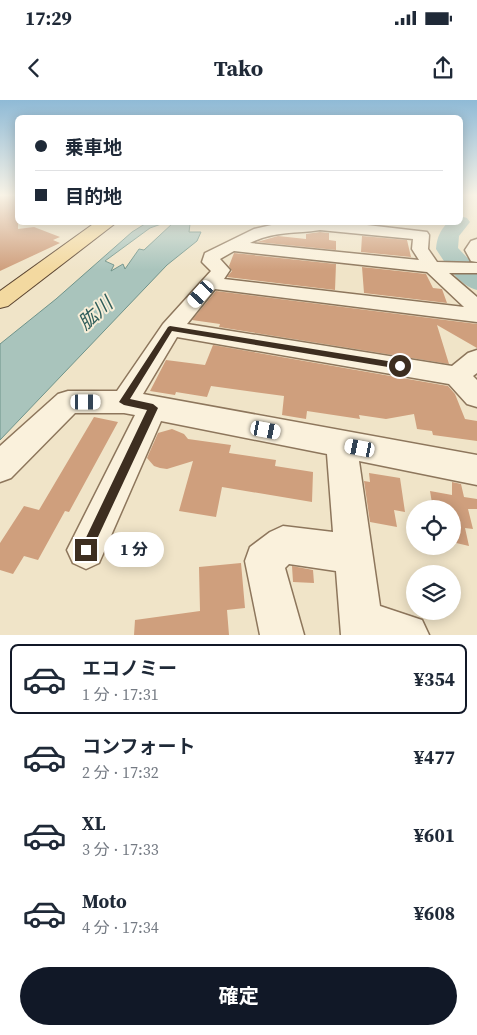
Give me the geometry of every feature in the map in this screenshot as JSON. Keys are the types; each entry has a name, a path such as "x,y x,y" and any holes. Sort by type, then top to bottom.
{"main road":[{"path":"0,301 104,225"}],"street":[{"path":"86,550 138,405 170,329 221,270 211,262 211,257 259,232 276,228 298,229 320,225 421,235 420,249 441,267 477,308"},
{"path":"230,246 441,267 475,264 473,250 477,244"},
{"path":"211,283 477,315"},
{"path":"170,329 457,376 477,396"},
{"path":"457,376 477,359"},
{"path":"0,467 68,402 138,405 477,470"},
{"path":"341,444 362,629 407,635"},
{"path":"282,635 264,561 283,545 354,554"}],"water":[{"name":"肱川","path":"143,225 158,225 150,228 105,261 114,265 111,271 123,264 125,269 139,249 144,250 171,225 190,225 189,232 201,232 197,241 167,265 0,440 0,344 56,299 132,232"}],"building":[{"path":"0,220 15,220 15,225 18,225 18,229 34,227 60,237 53,240 60,243 0,271"},
{"path":"329,233 329,240 336,241 336,250 257,242 278,236 306,239 306,234"},
{"path":"362,236 407,240 411,257 361,252"},
{"path":"234,253 336,264 335,290 227,277 232,271 229,266"},
{"path":"362,267 426,274 433,288 442,289 447,303 364,293"},
{"path":"216,291 477,324 477,348 437,325 449,364 219,327 220,324 192,320"},
{"path":"213,345 448,386 455,394 465,419 477,421 477,441 433,435 432,431 417,429 414,414 386,419 359,415 360,419 307,411 306,419 282,415 284,396 211,386 207,397 176,392 175,395 150,391 166,360 205,365"},
{"path":"94,417 118,422 69,512 65,511 38,560 24,556 13,574 0,570 0,543 24,506 39,510"},
{"path":"172,429 184,434 188,439 231,445 229,453 276,460 275,466 313,472 312,502 222,487 216,517 179,511 193,461 167,469 154,466 147,458 158,433"},
{"path":"369,473 400,478 405,512 394,510 397,527 370,522 364,481 370,482"},
{"path":"452,482 461,484 464,497 477,499 477,509 468,509 473,529 465,528 469,546 461,544 461,500 432,500 430,491 452,495"},
{"path":"241,563 245,608 227,610 229,635 134,635 135,620 200,611 199,567"},
{"path":"292,566 313,570 314,583 293,582"}],"waterway":[{"path":"457,225 448,235 447,249 459,265 477,282"}],"route":[{"path":"86,550 153,408 124,402 170,329 400,366"}]}
